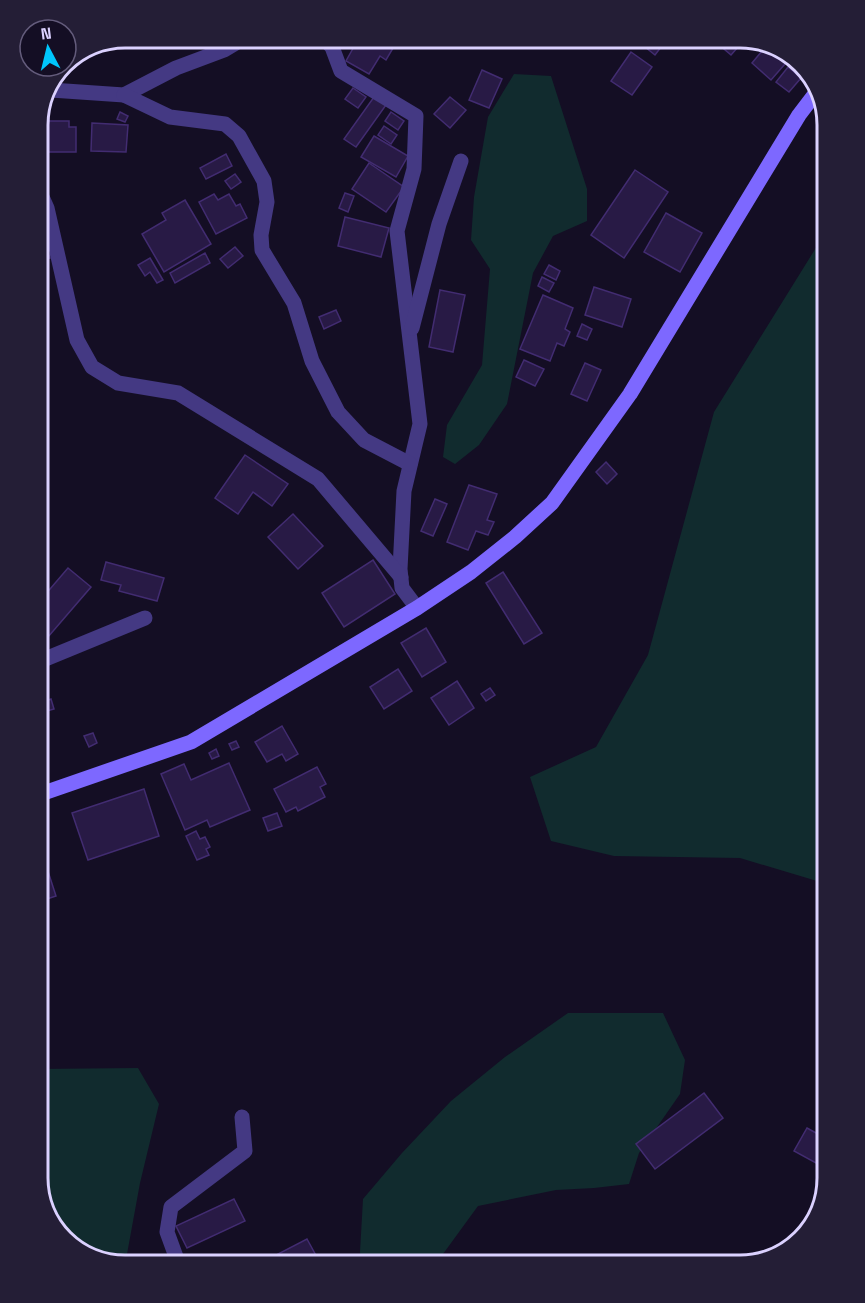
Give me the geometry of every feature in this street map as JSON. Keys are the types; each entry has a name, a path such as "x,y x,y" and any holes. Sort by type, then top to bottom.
{"street":[{"path":"124,95 176,68 227,48"},
{"path":"332,48 341,71 416,116 414,169 397,231 420,424 404,491 400,569 402,588 417,608"},
{"path":"56,90 124,95 170,117 225,124 239,136 264,181 267,202 261,235 262,250 294,303 312,361 338,412 364,440 410,464"},
{"path":"48,792 191,742 417,608 480,565 515,537 552,503 630,394 799,115 812,98"},
{"path":"410,337 439,224 461,161"},
{"path":"48,208 77,340 92,367 118,382 178,393 318,479 401,577"},
{"path":"48,658 145,618"},
{"path":"175,1255 167,1232 171,1207 245,1151 242,1117"}],"green space":[{"path":"514,74 551,76 587,189 587,221 553,236 533,273 507,404 479,445 455,464 443,457 447,425 482,365 490,269 471,240 474,197 488,117"},
{"path":"817,246 817,881 740,858 614,856 551,841 530,777 596,747 648,655 714,412"},
{"path":"568,1013 663,1013 685,1060 680,1094 639,1153 629,1184 556,1190 478,1206 443,1255 360,1255 363,1199 451,1101 505,1057"},
{"path":"138,1068 159,1104 140,1183 127,1255 105,1252 86,1245 64,1225 54,1208 48,1178 48,1069"}],"building":[{"path":"353,48 393,48 386,60 380,56 369,74 346,61"},
{"path":"646,48 660,48 655,55"},
{"path":"723,48 737,48 731,55"},
{"path":"762,51 786,63 771,80 752,63"},
{"path":"631,52 652,67 632,95 611,81"},
{"path":"788,67 801,78 789,92 776,82"},
{"path":"482,70 502,79 489,108 469,100"},
{"path":"353,88 366,97 358,108 345,99"},
{"path":"374,97 386,105 356,147 344,139"},
{"path":"450,97 466,110 450,128 434,114"},
{"path":"120,112 128,116 125,122 117,119"},
{"path":"391,112 404,121 398,130 385,121"},
{"path":"48,121 69,121 69,127 76,127 76,152 48,152"},
{"path":"92,123 128,125 126,152 91,151"},
{"path":"384,126 397,135 391,144 378,135"},
{"path":"374,136 408,156 396,177 361,157"},
{"path":"226,154 232,166 206,179 200,168"},
{"path":"369,163 404,187 386,212 352,189"},
{"path":"635,170 668,192 624,258 591,235"},
{"path":"235,174 241,182 231,189 225,181"},
{"path":"345,193 354,196 348,212 339,208"},
{"path":"214,194 218,200 229,194 236,206 240,204 247,218 216,234 199,202"},
{"path":"185,200 211,244 164,272 142,234 166,220 162,213"},
{"path":"666,213 702,233 680,272 644,252"},
{"path":"345,217 389,228 381,257 338,246"},
{"path":"235,247 243,256 228,268 220,259"},
{"path":"205,253 210,263 175,283 170,273"},
{"path":"150,258 163,280 157,283 150,272 145,276 138,265"},
{"path":"549,265 560,271 556,280 544,274"},
{"path":"542,277 554,283 549,292 538,286"},
{"path":"594,287 631,299 622,327 585,315"},
{"path":"440,290 465,295 453,352 429,347"},
{"path":"543,295 573,308 565,329 570,332 564,346 557,343 550,361 520,349"},
{"path":"336,310 341,321 324,329 319,317"},
{"path":"582,324 592,329 587,340 577,336"},
{"path":"524,360 544,369 535,386 516,377"},
{"path":"585,363 601,370 587,401 571,394"},
{"path":"245,455 288,484 272,506 253,492 238,514 215,498"},
{"path":"606,462 617,474 607,484 596,472"},
{"path":"469,485 497,494 487,520 494,522 488,535 476,531 468,550 447,542"},
{"path":"435,499 447,504 433,536 421,531"},
{"path":"293,514 323,546 298,569 268,537"},
{"path":"373,560 395,594 344,627 322,593"},
{"path":"106,562 164,578 157,601 119,591 121,585 101,580"},
{"path":"68,568 91,587 48,637 48,591"},
{"path":"503,572 542,633 524,644 486,583"},
{"path":"426,628 446,662 422,677 401,643"},
{"path":"398,669 412,691 384,709 370,687"},
{"path":"457,681 474,708 449,725 431,698"},
{"path":"490,688 495,695 486,701 481,694"},
{"path":"51,699 54,709 48,711 48,700"},
{"path":"282,726 298,754 286,761 282,754 267,762 255,742"},
{"path":"93,733 97,743 89,747 84,736"},
{"path":"236,741 239,747 232,750 229,744"},
{"path":"216,749 219,756 212,759 209,753"},
{"path":"229,763 250,810 210,827 207,820 185,830 161,774 184,764 191,780"},
{"path":"317,767 326,784 320,787 325,797 298,811 296,807 286,812 274,789"},
{"path":"144,789 159,836 88,860 72,813"},
{"path":"277,813 282,826 268,831 263,818"},
{"path":"196,831 200,839 205,837 210,847 206,849 209,855 197,860 186,836"},
{"path":"48,871 56,896 48,899"},
{"path":"704,1093 723,1118 655,1169 636,1144"},
{"path":"807,1128 817,1134 817,1164 794,1151"},
{"path":"234,1199 245,1221 187,1248 176,1226"},
{"path":"307,1239 316,1255 279,1255"}]}
